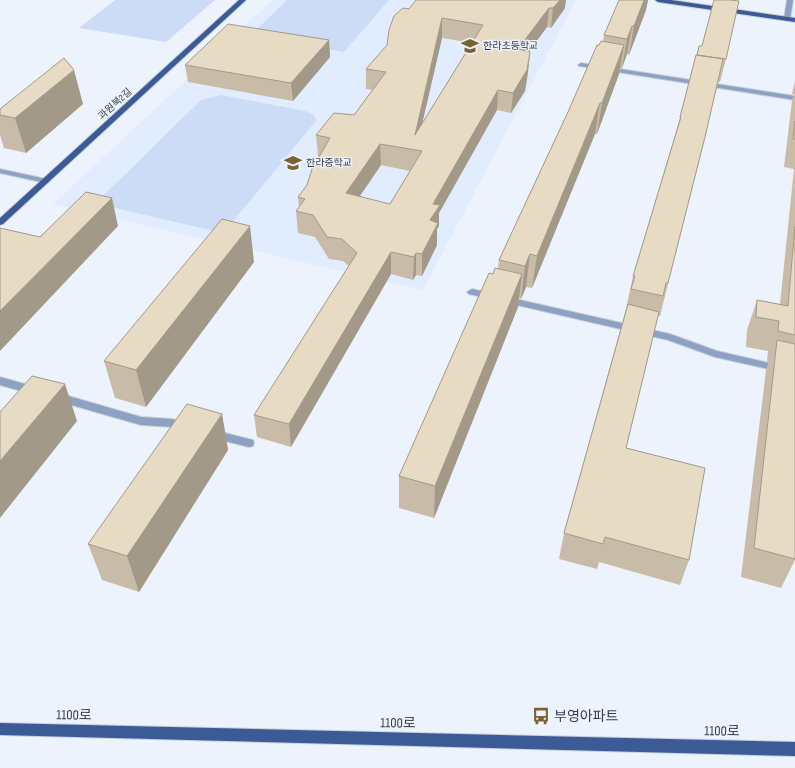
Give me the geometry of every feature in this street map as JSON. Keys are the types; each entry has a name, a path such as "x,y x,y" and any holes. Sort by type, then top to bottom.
{"main road":[{"name":"과원북2길","path":"0,222 243,0"},
{"path":"658,0 795,20"},
{"name":"1100로","path":"0,729 795,749"}],"street":[{"path":"787,19 790,0"},
{"path":"581,65 795,98"},
{"path":"0,171 46,180"},
{"path":"472,292 670,337 715,354 795,372"},
{"path":"0,381 141,421 172,423 249,444"}],"shaded area":[{"path":"115,0 215,0 166,42 79,28"},
{"name":"한라중학교","path":"272,0 576,0 423,290 53,204"},
{"path":"287,0 389,0 344,52 250,36"},
{"path":"221,95 305,111 314,115 316,121 230,225 217,230 210,230 111,207 103,201 104,195 201,100"}],"building":[{"path":"416,0 560,0 553,8 549,8 518,49 530,52 527,70 513,93 498,90 433,204 440,205 430,220 438,223 422,254 416,253 414,257 391,252 289,424 254,415 357,253 342,239 327,237 313,215 296,211 305,199 298,197 307,185 312,169 330,138 316,135 334,113 354,115 386,72 366,69 387,45 389,30 394,16 403,8 409,9","holes":["442,18 483,25 415,135","380,144 422,151 390,204 346,193"]},
{"path":"619,0 644,0 634,26 632,26 627,39 604,35"},
{"path":"714,0 739,1 726,59 697,55 699,46 702,46"},
{"path":"228,24 329,40 291,83 185,65"},
{"path":"601,41 624,45 602,103 600,103 537,256 530,254 525,266 499,260 568,112 597,45 599,45"},
{"path":"696,55 723,59 705,137 668,283 666,283 663,296 631,289 635,276 633,276 681,117"},
{"path":"64,58 74,70 15,118 0,115 0,109"},
{"path":"795,121 795,139 793,139"},
{"path":"86,192 112,198 0,311 0,228 40,237"},
{"path":"222,219 250,226 136,370 104,361"},
{"path":"795,226 795,335 778,331 779,321 756,317 757,300 788,306"},
{"path":"495,268 522,274 435,486 399,476 489,273 493,274"},
{"path":"628,304 659,312 626,448 705,468 689,560 605,537 603,544 564,533"},
{"path":"777,340 795,344 795,559 754,548"},
{"path":"32,376 65,384 0,461 0,412"},
{"path":"187,404 222,414 127,556 88,544"}],"place":[{"name":"한라초등학교","path":"470,46"},
{"name":"한라중학교","path":"293,163"},
{"name":"부영아파트","path":"541,716"}]}
